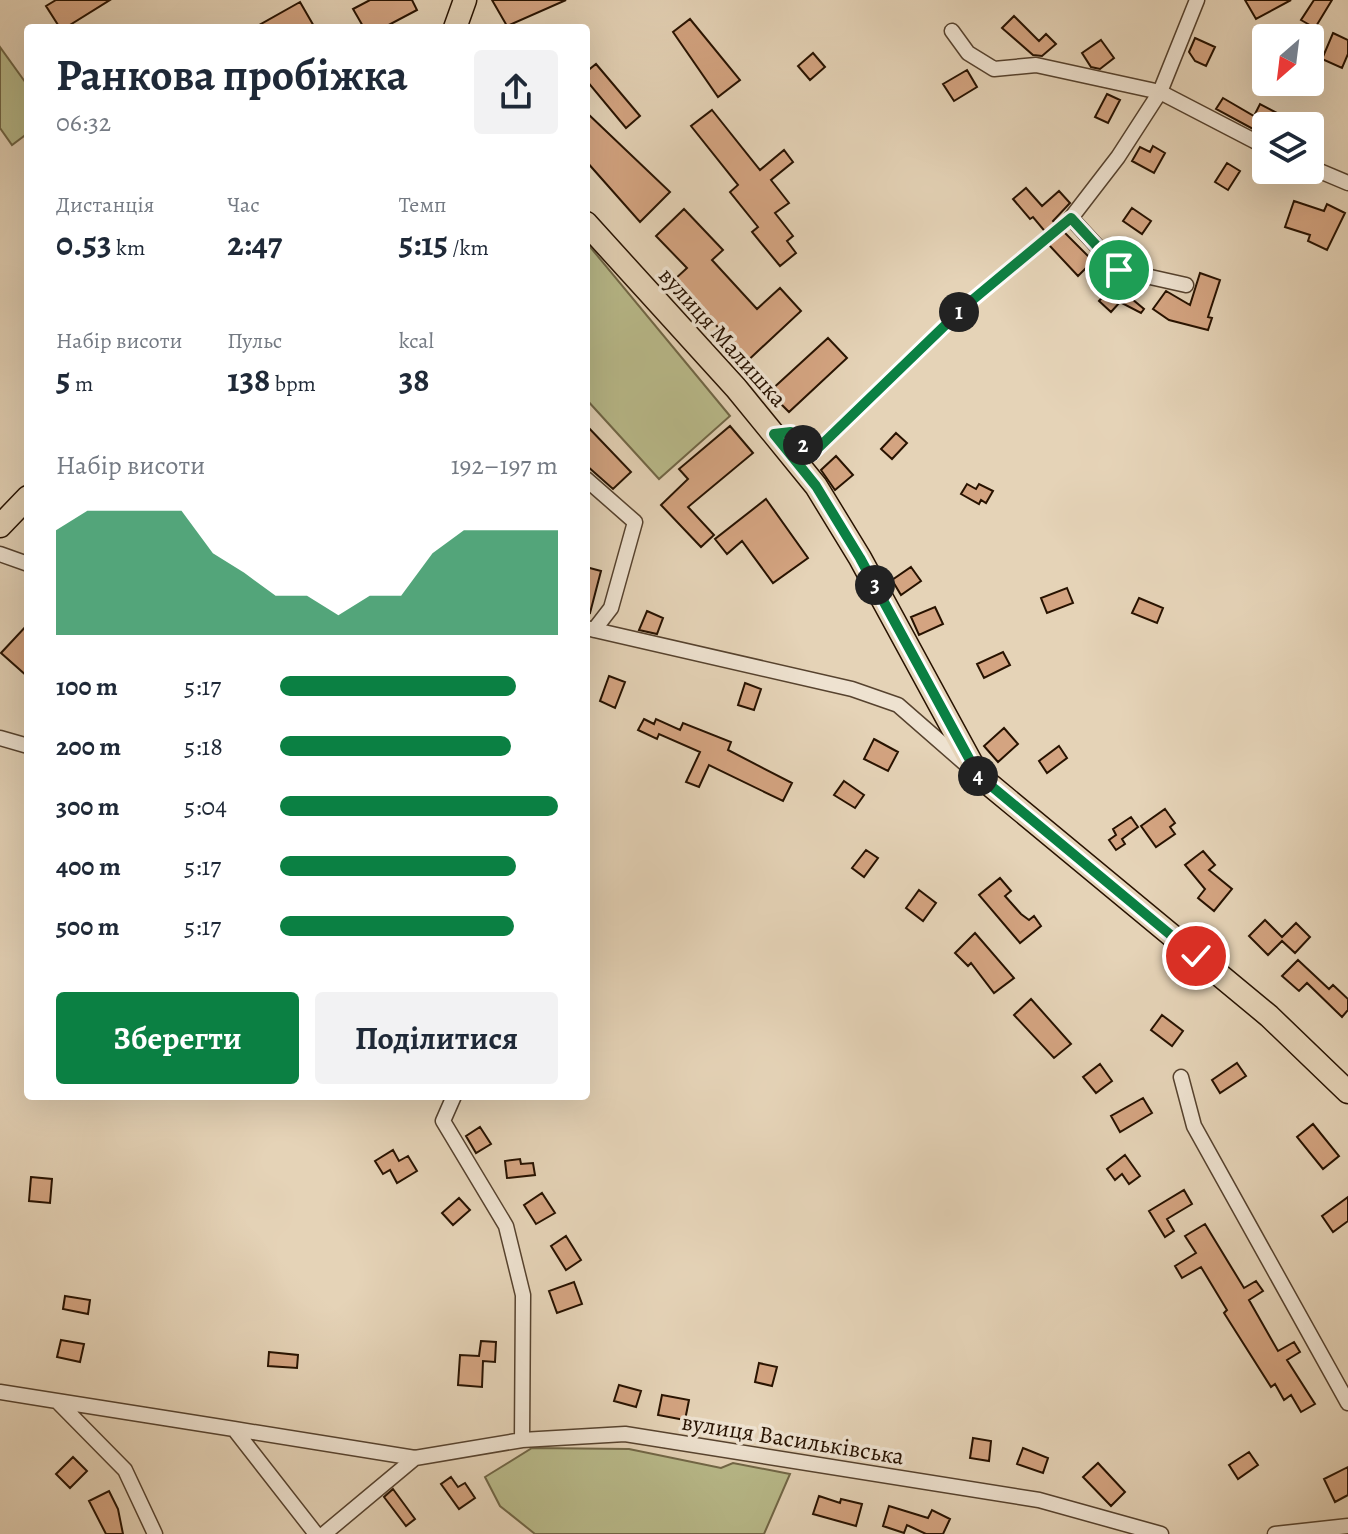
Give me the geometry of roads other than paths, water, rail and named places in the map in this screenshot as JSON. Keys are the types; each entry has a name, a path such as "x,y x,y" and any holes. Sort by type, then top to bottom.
{"main road":[{"path":"456,24 465,0"},
{"name":"вулиця Малишка","path":"590,227 736,388 816,486 860,558 978,775 1269,1016 1348,1092"},
{"path":"0,526 24,501"}],"street":[{"path":"1186,285 1119,270 1071,218 1118,157 1160,92 1197,0"},
{"path":"952,31 968,53 994,69 1036,65 1160,92 1252,140"},
{"path":"1324,173 1348,183"},
{"path":"590,483 635,522 611,608 590,629"},
{"path":"0,554 24,563"},
{"path":"590,629 852,689 898,705 978,775"},
{"path":"0,738 24,745"},
{"path":"1181,1077 1194,1126 1348,1403"},
{"path":"452,1100 443,1121 506,1226 523,1295 522,1440"},
{"path":"0,1392 415,1458"},
{"path":"57,1401 125,1470 155,1534"},
{"path":"234,1429 316,1534"},
{"name":"вулиця Васильківська","path":"415,1458 522,1440 625,1434 1039,1500 1161,1534"},
{"path":"324,1534 415,1458"},
{"path":"1275,1534 1348,1526"}]}
